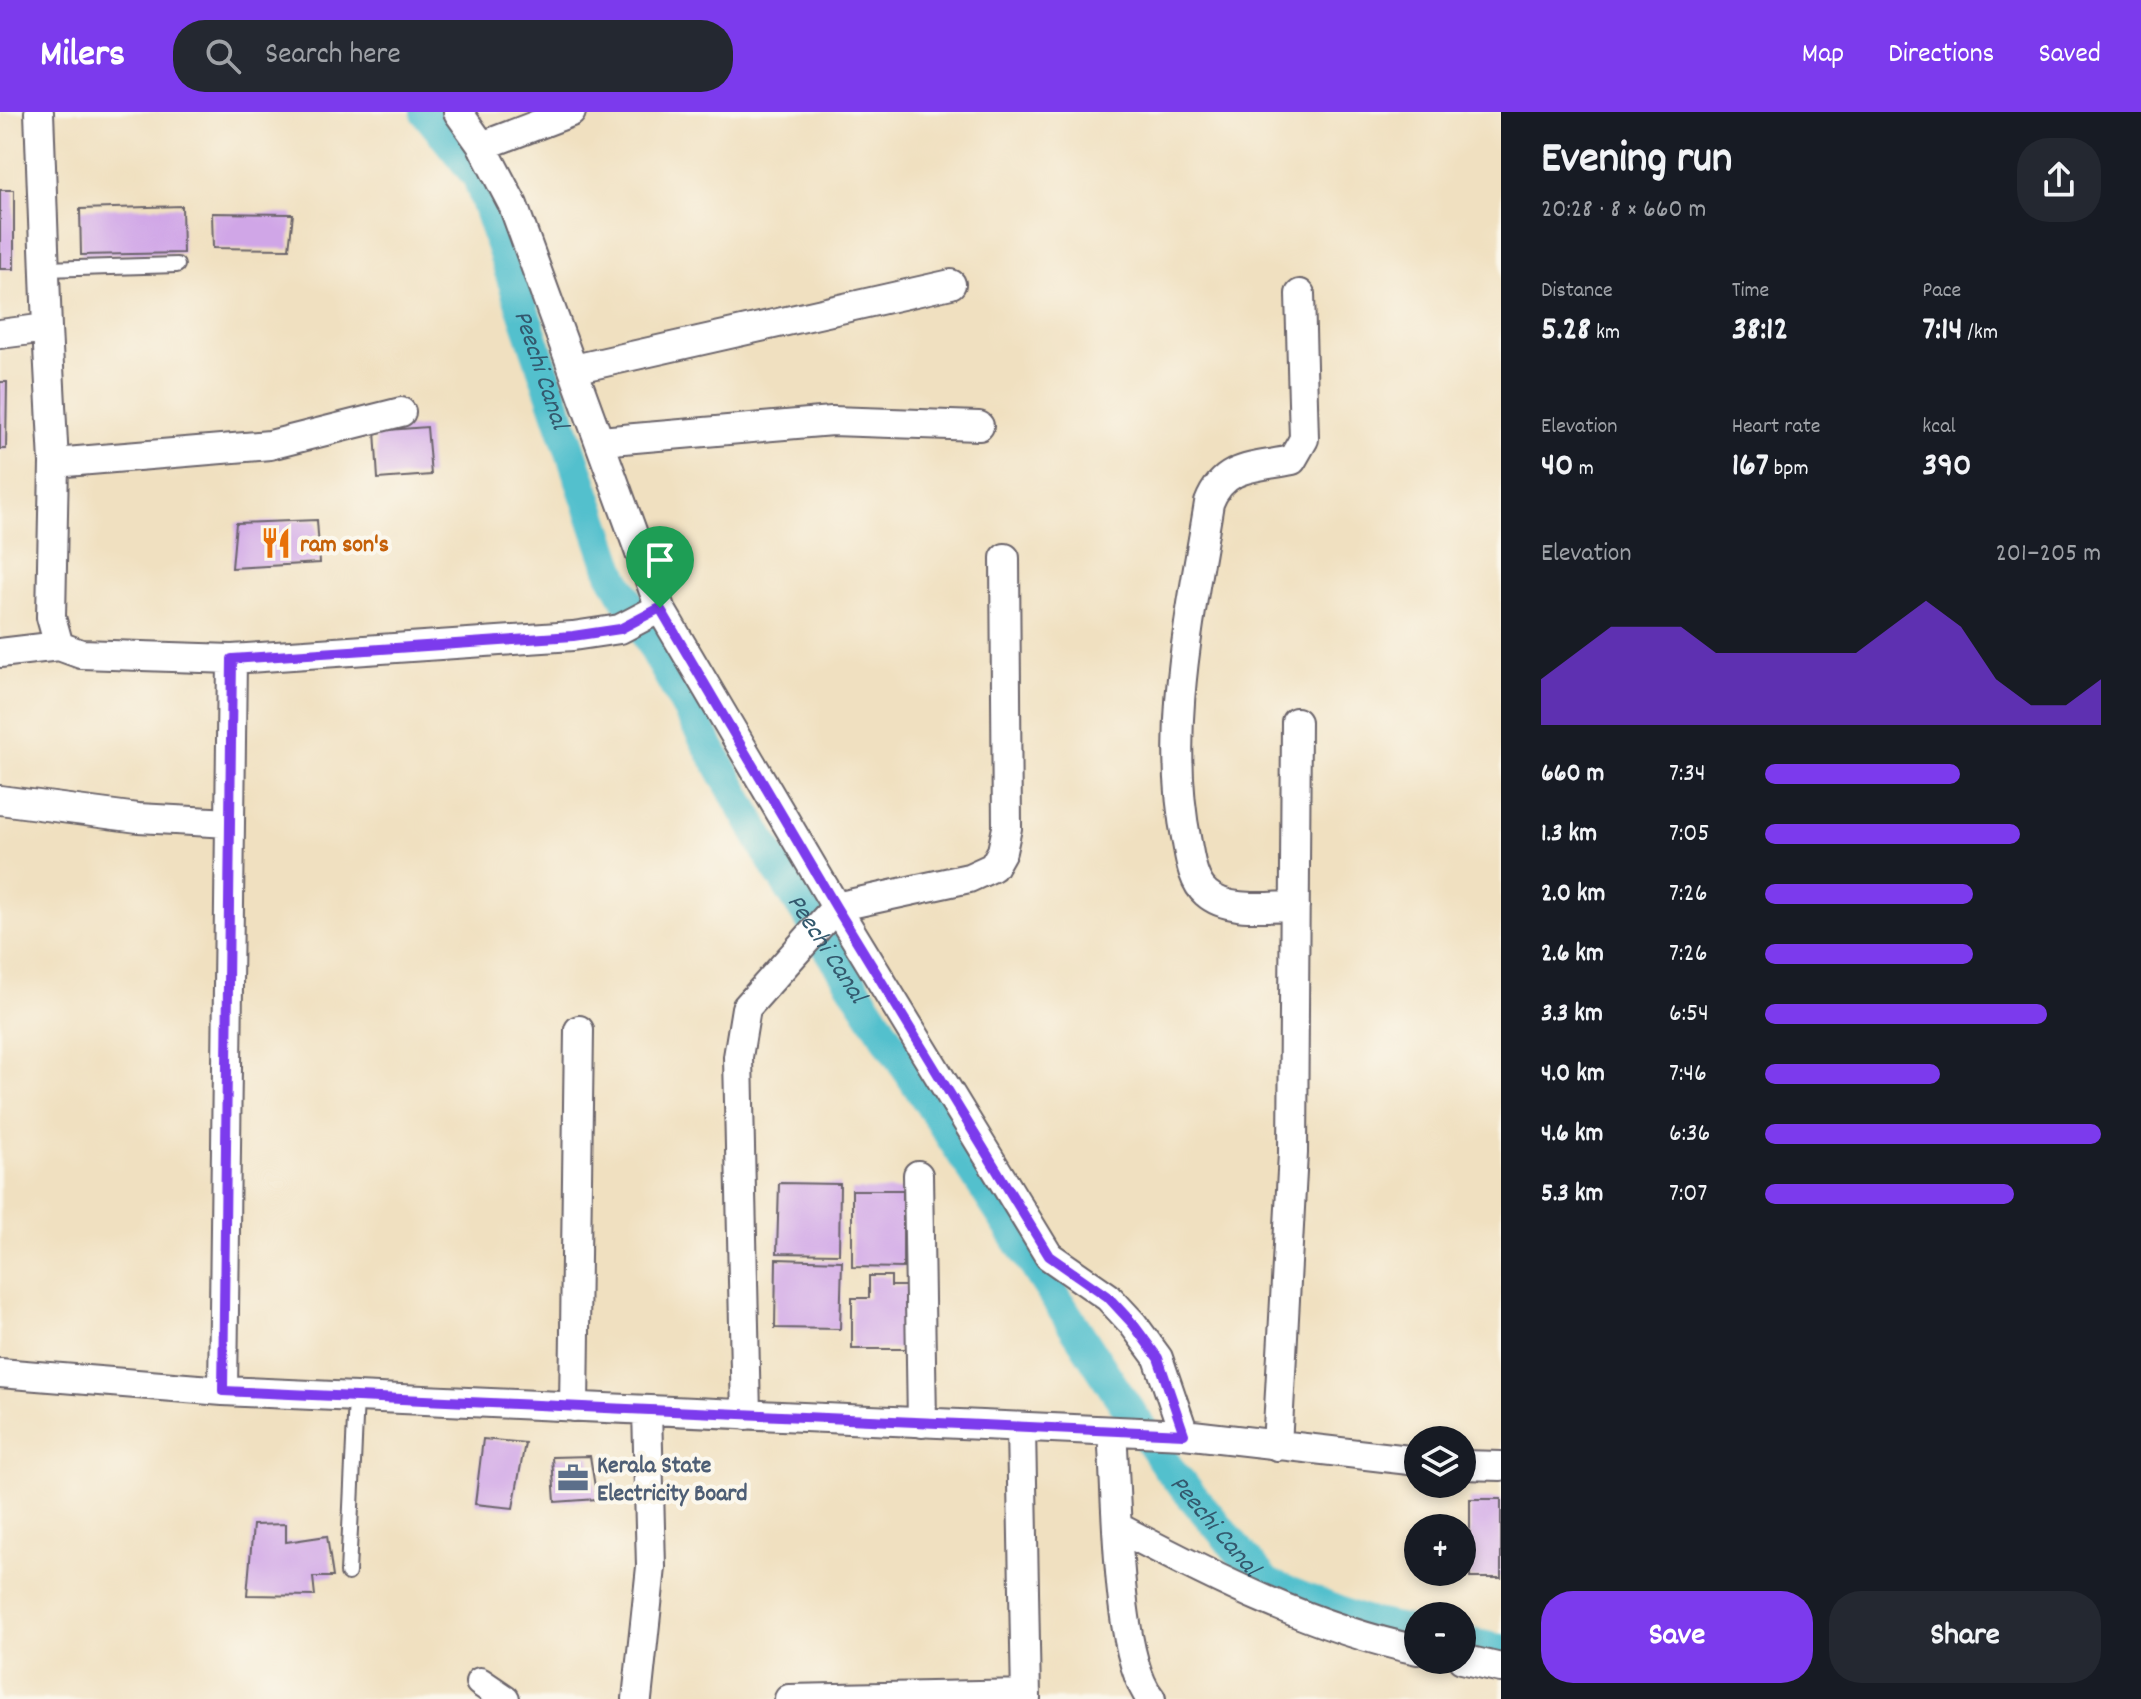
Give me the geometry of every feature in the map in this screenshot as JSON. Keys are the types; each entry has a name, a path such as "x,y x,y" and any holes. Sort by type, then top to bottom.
{"street":[{"path":"39,112 54,463 51,617 59,646"},
{"path":"458,112 482,146 513,205 541,291 600,441 655,611 1049,1256 1108,1297 1158,1358 1147,1433 1119,1528 1124,1618 1136,1671 1151,1699"},
{"path":"482,146 571,112"},
{"path":"574,369 951,284"},
{"path":"1295,906 1228,904 1206,893 1193,870 1187,843 1178,757 1179,704 1189,623 1209,503 1216,484 1232,473 1292,460 1304,439 1300,294"},
{"path":"0,334 47,328"},
{"path":"54,463 270,445 401,412"},
{"path":"600,441 832,421 979,426"},
{"path":"746,1415 738,1057 746,1008 836,907 969,878 993,867 1002,851 1007,828 1005,558"},
{"path":"0,653 59,646 81,654 232,659 573,636 620,629 655,611"},
{"path":"223,1391 232,659"},
{"path":"1277,1446 1293,1153 1296,722"},
{"path":"0,800 138,818 230,823"},
{"path":"574,1407 579,1030"},
{"path":"918,1175 922,1423"},
{"path":"0,1373 223,1391 1147,1433 1404,1460"},
{"path":"637,1699 651,1567 647,1410"},
{"path":"789,1699 1026,1696 1021,1428"},
{"path":"1476,1465 1501,1466"},
{"path":"1119,1528 1271,1602 1369,1640 1404,1647"},
{"path":"1476,1662 1501,1668"},
{"path":"480,1682 505,1699"}],"lane":[{"path":"45,269 177,265"},
{"path":"348,1573 356,1397"}],"building":[{"path":"0,190 14,190 14,269 0,269"},
{"path":"182,206 183,253 81,255 80,209"},
{"path":"212,213 293,214 289,249 213,248"},
{"path":"0,382 7,382 6,449 0,449"},
{"path":"427,427 431,475 378,479 375,431"},
{"name":"ram son's","path":"317,520 320,563 232,568 236,523"},
{"path":"779,1183 840,1184 839,1254 777,1253"},
{"path":"852,1190 903,1190 903,1268 852,1267"},
{"path":"776,1259 842,1261 840,1329 775,1328"},
{"path":"869,1276 891,1276 891,1286 915,1286 915,1349 852,1349 852,1298 869,1298"},
{"path":"483,1439 525,1443 513,1508 475,1504"},
{"name":"Kerala State Electricity Board","path":"590,1456 597,1499 555,1502 552,1457"},
{"path":"1470,1499 1501,1499 1501,1578 1476,1578 1476,1514 1470,1514"},
{"path":"286,1524 286,1542 327,1536 333,1577 313,1577 315,1596 247,1595 253,1525"}],"waterway":[{"name":"Peechi Canal","path":"426,112 478,177 612,573 775,865 1169,1469 1267,1584 1363,1622 1404,1630"},
{"name":"Peechi Canal","path":"1476,1645 1501,1650"}],"place":[{"name":"ram son's","path":"276,543"},
{"name":"Kerala State Electricity Board","path":"573,1478"}],"route":[{"path":"660,608 836,907 1049,1256 1108,1297 1158,1358 1184,1434 223,1391 232,659 573,636 620,629 660,608"}]}
